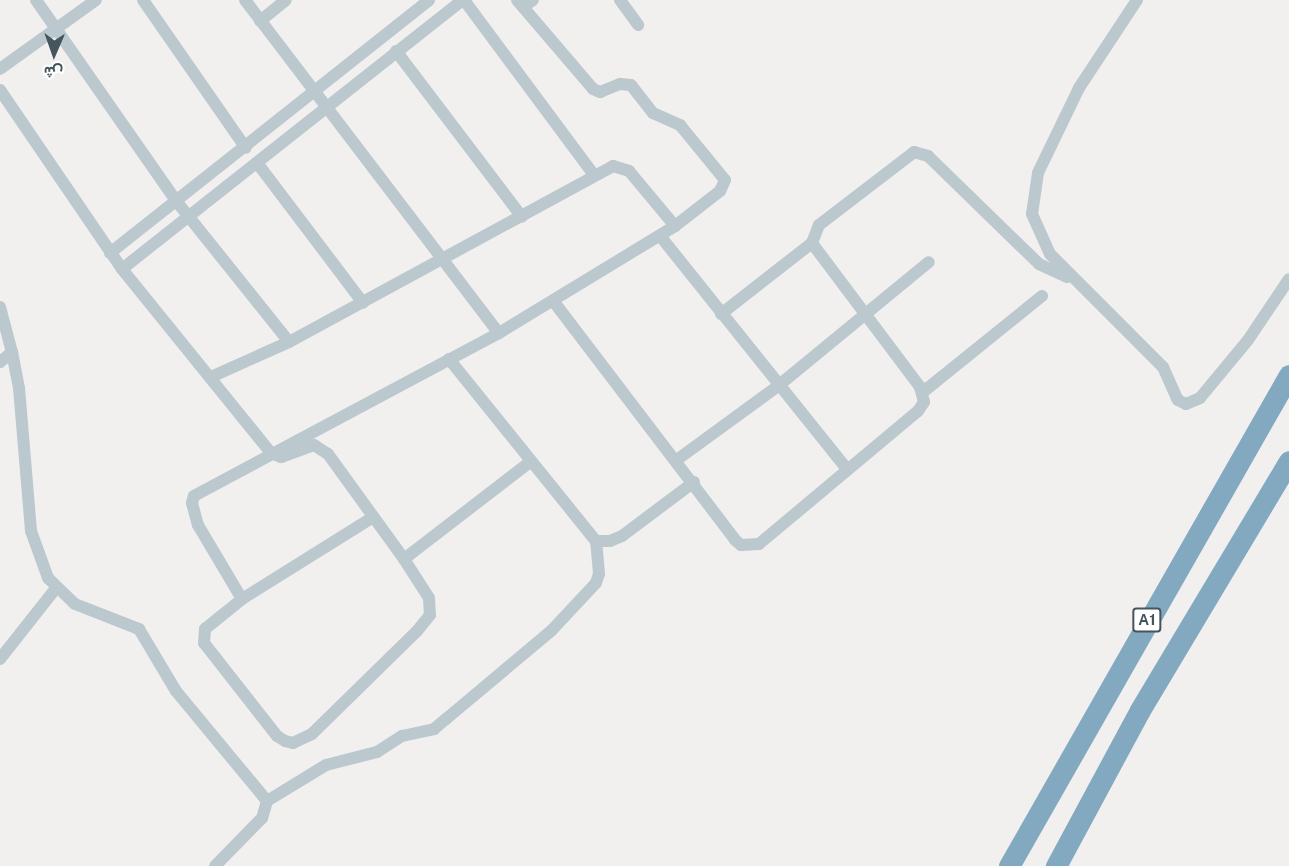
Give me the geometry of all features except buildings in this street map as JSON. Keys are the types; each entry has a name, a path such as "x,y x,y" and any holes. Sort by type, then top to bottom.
{"highway":[{"name":"A1","path":"1009,866 1289,375"},
{"name":"A1","path":"1056,866 1140,710 1289,461"}],"street":[{"path":"36,0 58,28 177,202 289,342"},
{"path":"0,69 96,0"},
{"path":"143,0 246,148"},
{"path":"245,0 325,109 499,333"},
{"path":"260,21 286,0"},
{"path":"111,253 246,148 429,0"},
{"path":"122,269 190,219 396,51 464,0 594,175"},
{"path":"620,0 638,25"},
{"path":"1137,0 1079,88 1038,173 1031,202 1043,241 1069,277 1100,302 1163,367 1178,400 1186,404 1200,398 1248,340 1289,279"},
{"path":"242,599 198,525 192,503 202,490 554,302 661,237 720,191 724,180 680,125 653,113 631,85 626,82 608,91 593,89 524,2"},
{"path":"396,51 522,217"},
{"path":"0,90 122,269 211,376 271,453 281,457 304,446 321,448 373,517 404,559 429,598 430,615 425,623 312,734 293,743 277,736 204,643 205,629 242,599 373,517"},
{"path":"721,314 812,243 819,225 909,154 920,152 1046,269 1069,277"},
{"path":"258,164 363,303"},
{"path":"211,376 289,342 444,260 613,166 629,171 675,226"},
{"path":"661,237 778,386 847,469"},
{"path":"1018,244 1043,241"},
{"path":"554,302 678,459 735,540 750,546 765,540 918,411 924,402 923,392 812,243"},
{"path":"678,459 778,386 930,262"},
{"path":"923,392 1042,296"},
{"path":"0,307 20,388 32,531 37,554 56,588 75,604 139,629 176,690 267,801"},
{"path":"0,362 12,352"},
{"path":"215,866 262,818 267,801 326,765 377,752 402,736 434,729 552,630 596,583 599,574 596,541 449,359"},
{"path":"404,559 530,462"},
{"path":"596,541 616,540 694,482"},
{"path":"0,659 56,588"}]}
